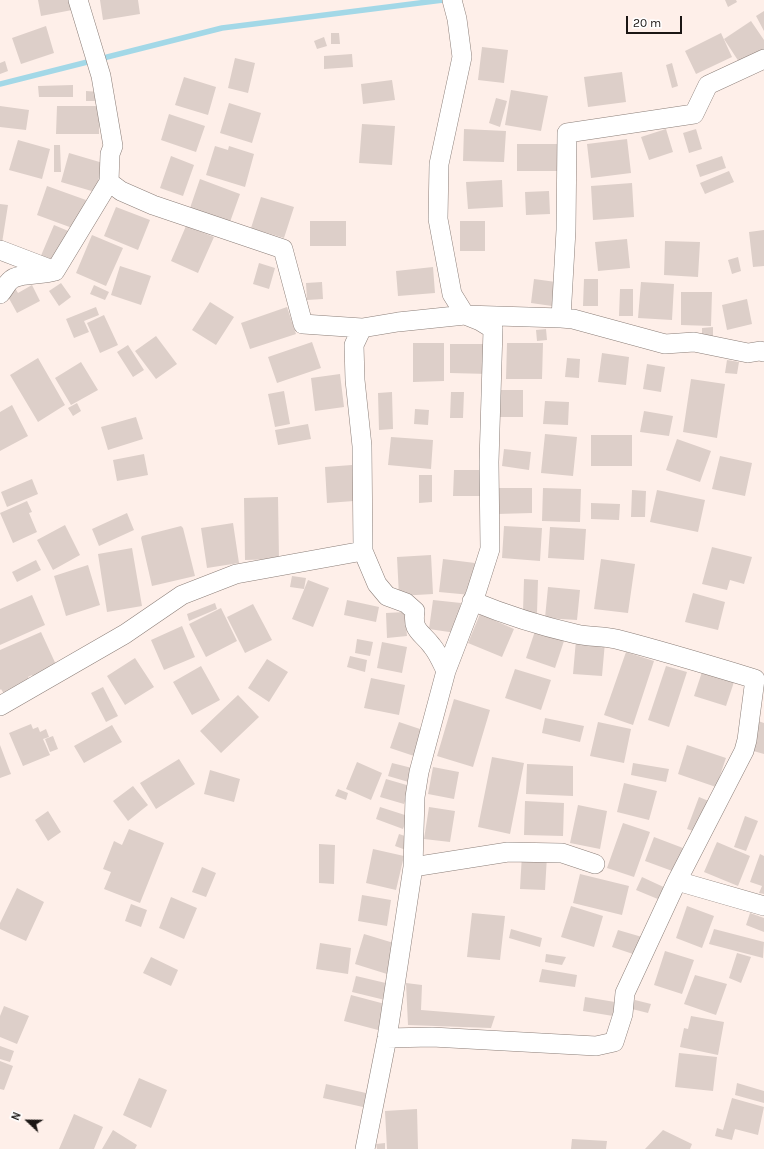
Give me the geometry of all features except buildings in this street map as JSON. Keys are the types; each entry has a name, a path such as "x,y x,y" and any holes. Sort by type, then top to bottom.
{"street":[{"path":"0,294 5,285 15,277 47,274 55,271 109,182 110,154 113,146 111,130 101,76 78,0"},
{"path":"365,1149 387,1038 413,867 415,798 419,772 446,671 490,549 489,462 493,328 465,315 452,294 438,219 439,164 462,57 457,19 452,0"},
{"path":"561,318 566,230 567,133 694,114 708,85 764,59"},
{"path":"109,182 121,192 153,205 284,249 303,324 362,328 398,322 465,315 561,318 573,319 665,344 694,342 748,353 760,351 764,352"},
{"path":"0,250 55,271"},
{"path":"362,328 354,345 355,380 362,446 363,551 377,584 387,596 406,603 415,611 413,623 418,632 433,646 446,671"},
{"path":"0,706 125,634 182,595 236,574 363,551"},
{"path":"387,1038 432,1037 596,1046 614,1042 623,1014 625,993 677,881 744,751 747,740 755,679 659,650 613,638 577,634 529,621 498,612 472,601"},
{"path":"413,867 508,852 562,853 595,864"},
{"path":"677,881 764,906"}],"waterway":[{"path":"0,84 222,28 443,0"}]}
